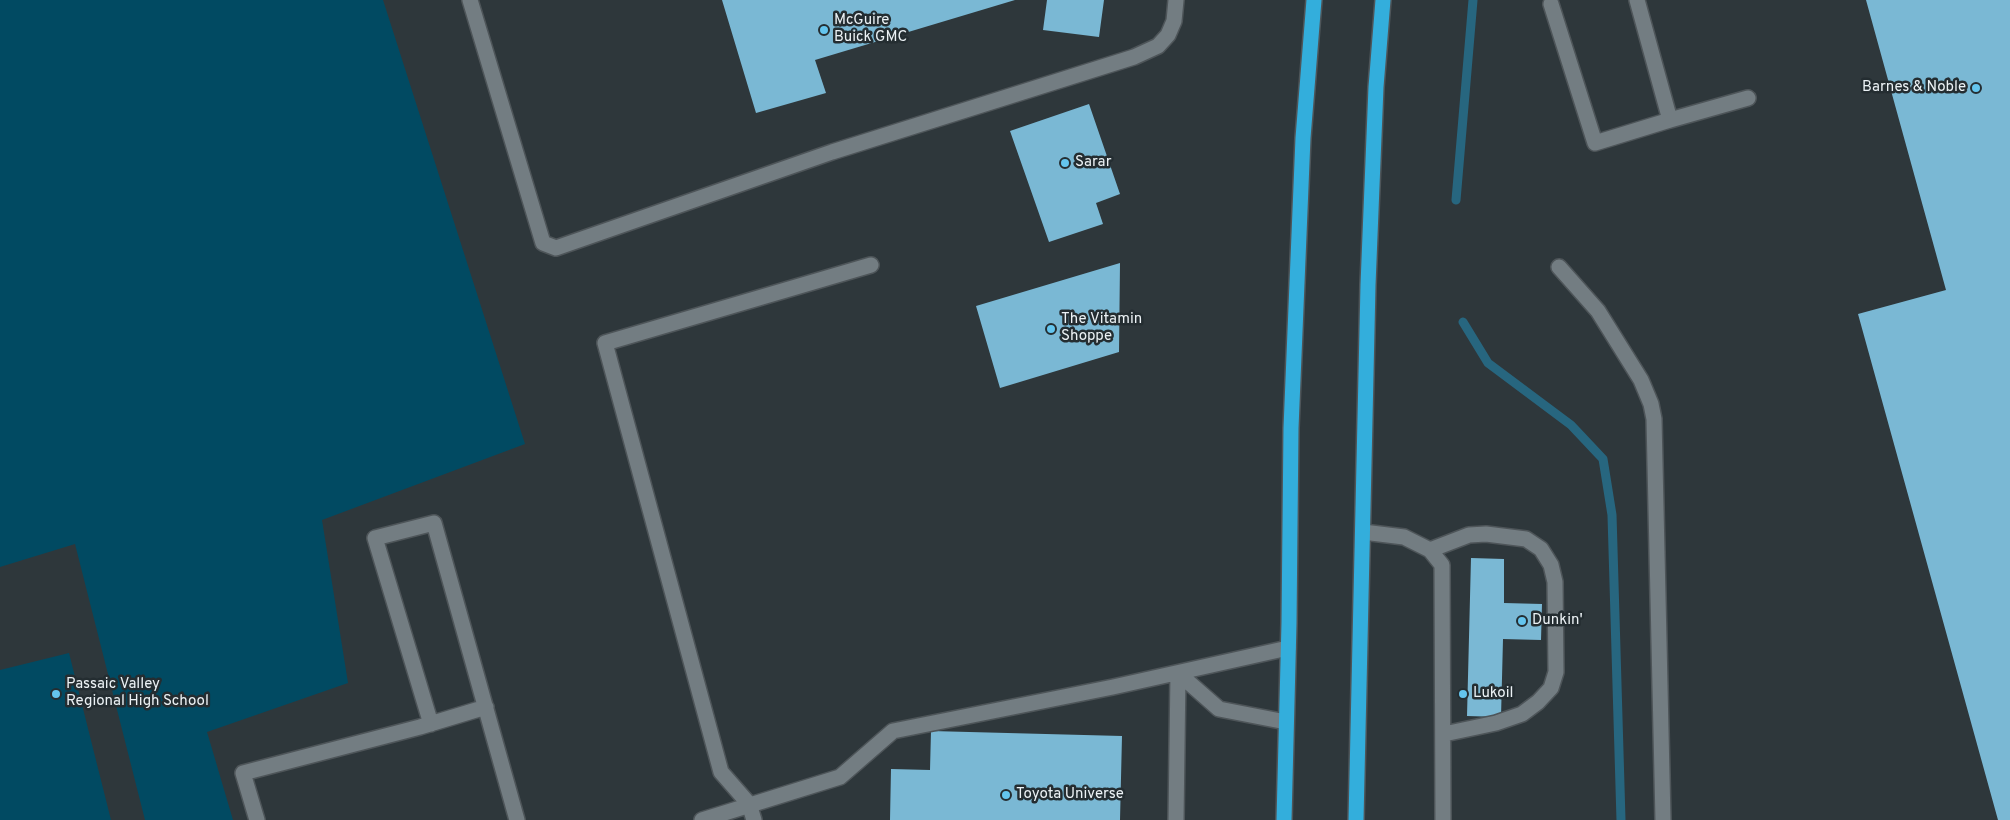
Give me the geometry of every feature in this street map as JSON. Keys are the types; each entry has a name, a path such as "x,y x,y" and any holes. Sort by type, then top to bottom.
{"highway":[{"path":"1284,820 1291,428 1303,138 1314,0"},
{"path":"1356,820 1368,285 1375,105 1383,0"}],"lane":[{"path":"470,0 543,243 556,248 832,152 1134,56 1158,46 1168,35 1174,21 1176,0"},
{"path":"1637,0 1670,120"},
{"path":"1551,4 1595,143 1748,98"},
{"path":"754,820 749,804 721,772 605,343 871,265"},
{"path":"1559,267 1598,311 1641,380 1651,404 1654,419 1663,820"},
{"path":"431,724 375,538 434,523 517,820"},
{"path":"1363,532 1404,537 1430,550 1442,565 1443,820"},
{"path":"1430,550 1469,535 1486,534 1526,539 1541,549 1551,565 1554,582 1556,672 1551,688 1538,702 1522,714 1496,724 1444,734"},
{"path":"702,820 840,777 893,731 1178,673 1288,648"},
{"path":"1178,673 1218,709 1286,722"},
{"path":"1176,820 1178,673"},
{"path":"257,820 243,773 431,724 486,707"}],"shaded area":[{"path":"0,0 383,0 525,444 322,520 348,683 207,732 233,820 145,820 75,544 0,567"},
{"path":"69,653 111,820 0,820 0,670"}],"building":[{"name":"McGuire Buick GMC","path":"722,0 1015,0 815,60 826,93 756,113"},
{"path":"1047,0 1104,0 1099,37 1043,30"},
{"path":"1866,0 2010,0 2010,820 1998,820 1858,314 1946,290"},
{"name":"Sarar","path":"1089,104 1120,194 1096,203 1103,224 1049,242 1010,131"},
{"name":"The Vitamin Shoppe","path":"1120,263 1119,352 1000,388 976,306"},
{"path":"1471,558 1504,559 1504,603 1542,604 1541,640 1503,639 1501,717 1467,716"},
{"name":"Toyota Universe","path":"931,731 1122,736 1120,820 890,820 891,769 930,770"}],"waterway":[{"path":"1456,200 1473,0"},
{"path":"1463,322 1488,363 1571,425 1603,459 1612,515 1621,820"}],"place":[{"name":"McGuire Buick GMC","path":"824,30"},
{"name":"Barnes & Noble","path":"1976,88"},
{"name":"Sarar","path":"1065,163"},
{"name":"The Vitamin Shoppe","path":"1051,329"},
{"name":"Dunkin'","path":"1522,621"},
{"name":"Passaic Valley Regional High School","path":"56,694"},
{"name":"Lukoil","path":"1463,694"},
{"name":"Toyota Universe","path":"1006,795"}]}
